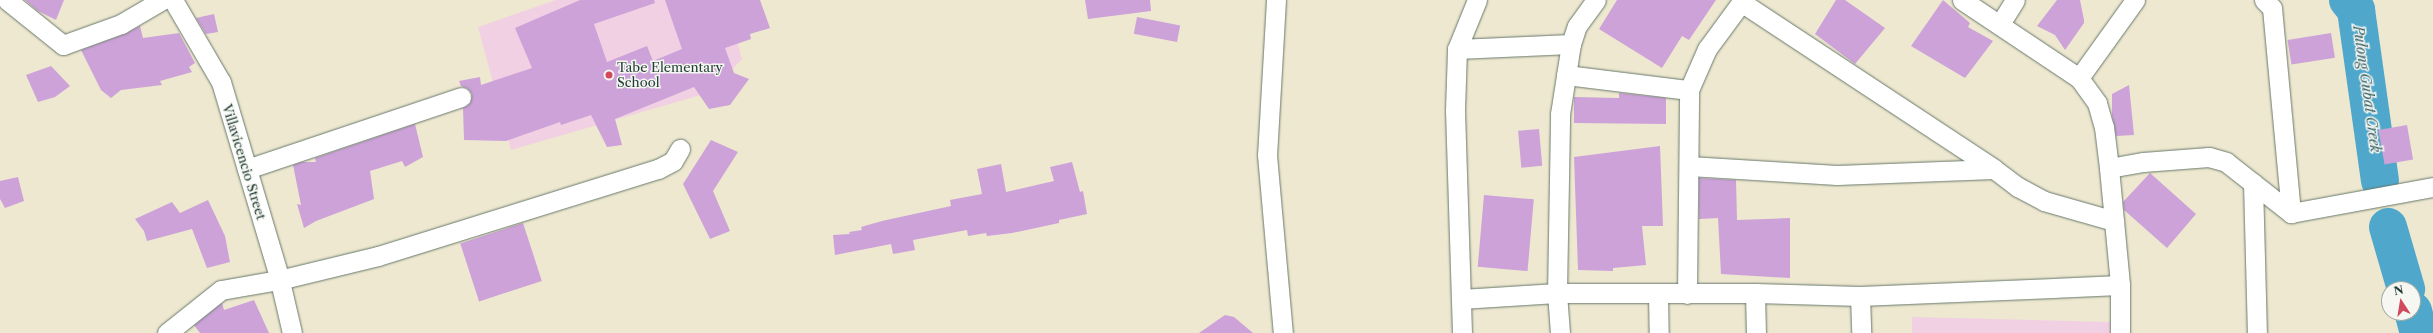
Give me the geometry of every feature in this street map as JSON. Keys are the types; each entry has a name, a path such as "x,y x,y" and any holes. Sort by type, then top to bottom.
{"street":[{"path":"7,0 63,45 121,24 162,0"},
{"name":"Villavicencio Street","path":"173,0 220,82 280,280 292,333"},
{"path":"1276,0 1267,155 1283,333"},
{"path":"1462,333 1455,110 1457,49 1477,0"},
{"path":"1560,333 1557,293 1560,114 1571,44 1577,26 1596,0"},
{"path":"1962,0 2079,78 2097,103 2104,127 2109,168 2120,285 2120,333"},
{"path":"2000,24 2016,0"},
{"path":"2079,78 2136,0"},
{"path":"2264,0 2272,8 2291,213"},
{"path":"1688,294 1689,90 1707,49 1742,1 1994,169 2018,187 2044,201 2114,221"},
{"path":"1457,49 1571,44"},
{"path":"1566,76 1689,90"},
{"path":"247,169 461,97"},
{"path":"167,333 221,290 280,280 378,256 658,169 673,161 680,149"},
{"path":"2109,168 2143,162 2209,157 2226,162 2291,213 2433,187"},
{"path":"1689,166 1838,175 1994,169"},
{"path":"2253,183 2256,333"},
{"path":"1461,298 1557,293 1755,293 1860,296 2120,285"},
{"path":"1755,293 1756,333"},
{"path":"1658,294 1660,333"},
{"path":"1860,296 1861,333"}],"shaded area":[{"name":"Tabe Elementary School","path":"556,0 726,0 742,59 711,92 511,150 478,27"},
{"path":"1912,317 2111,322 2110,333 1912,333"}],"building":[{"path":"25,0 64,0 56,20 38,11"},
{"name":"Tabe Elementary School","path":"580,0 654,0 655,3 594,24 607,62 647,46 653,61 682,49 665,0 760,0 770,28 750,34 751,39 725,48 734,73 749,79 730,105 709,109 694,87 615,119 622,145 607,147 591,115 561,125 560,122 506,141 464,140 463,108 469,104 472,94 468,89 461,86 459,81 480,77 481,85 532,68 515,28"},
{"path":"1085,0 1150,0 1151,11 1088,19"},
{"path":"1617,0 1716,0 1689,40 1682,36 1662,68 1599,29"},
{"path":"1836,0 1845,0 1885,28 1855,64 1815,34"},
{"path":"1943,0 1970,23 1968,27 1993,41 1965,78 1911,46"},
{"path":"2057,0 2080,0 2084,20 2084,23 2065,50 2055,35 2037,26"},
{"path":"214,14 218,32 206,34 196,18"},
{"path":"1137,17 1180,25 1177,42 1134,34"},
{"path":"140,26 143,38 179,33 195,63 189,67 192,72 160,81 162,85 121,90 111,98 101,90 81,50 125,34"},
{"path":"2331,33 2335,58 2291,65 2288,40"},
{"path":"51,66 70,86 55,97 38,102 26,75"},
{"path":"2129,85 2134,135 2116,136 2112,115 2112,94"},
{"path":"1619,93 1666,98 1666,124 1574,123 1574,97 1619,98"},
{"path":"415,124 423,157 405,167 402,161 370,171 374,199 316,221 304,228 297,204 301,205 293,165 301,162 316,162 315,158"},
{"path":"2407,125 2413,159 2385,165 2378,130"},
{"path":"1539,129 1542,166 1521,168 1518,131"},
{"path":"711,140 738,152 713,191 730,231 710,239 683,184"},
{"path":"1660,146 1663,226 1642,226 1646,265 1613,268 1613,271 1578,270 1574,157"},
{"path":"1072,162 1080,192 1083,191 1087,214 1059,220 1059,223 1012,233 987,236 986,233 968,236 967,230 913,240 915,250 893,254 891,244 835,255 833,235 850,234 849,232 862,230 861,227 882,221 951,206 950,200 982,194 977,169 1001,164 1006,192 1054,181 1050,167"},
{"path":"2150,173 2196,214 2167,248 2124,210 2123,202"},
{"path":"18,177 24,201 5,208 0,199 0,181"},
{"path":"1699,178 1736,180 1737,220 1790,218 1790,278 1721,274 1718,218 1699,219"},
{"path":"1484,195 1534,199 1528,271 1478,267"},
{"path":"208,200 225,236 230,262 207,268 192,229 147,241 144,231 135,219 172,202 180,213"},
{"path":"523,223 542,281 479,301 460,243"},
{"path":"254,300 269,333 200,333 194,325 222,303 224,310"},
{"path":"1225,315 1234,317 1253,333 1199,333"}],"waterway":[{"name":"Pulong Gubat Creek","path":"2348,0 2356,10 2380,180"},
{"name":"Pulong Gubat Creek","path":"2388,227 2404,281"},
{"name":"Pulong Gubat Creek","path":"2416,321 2419,333"}],"place":[{"name":"Tabe Elementary School","path":"609,75"}]}
